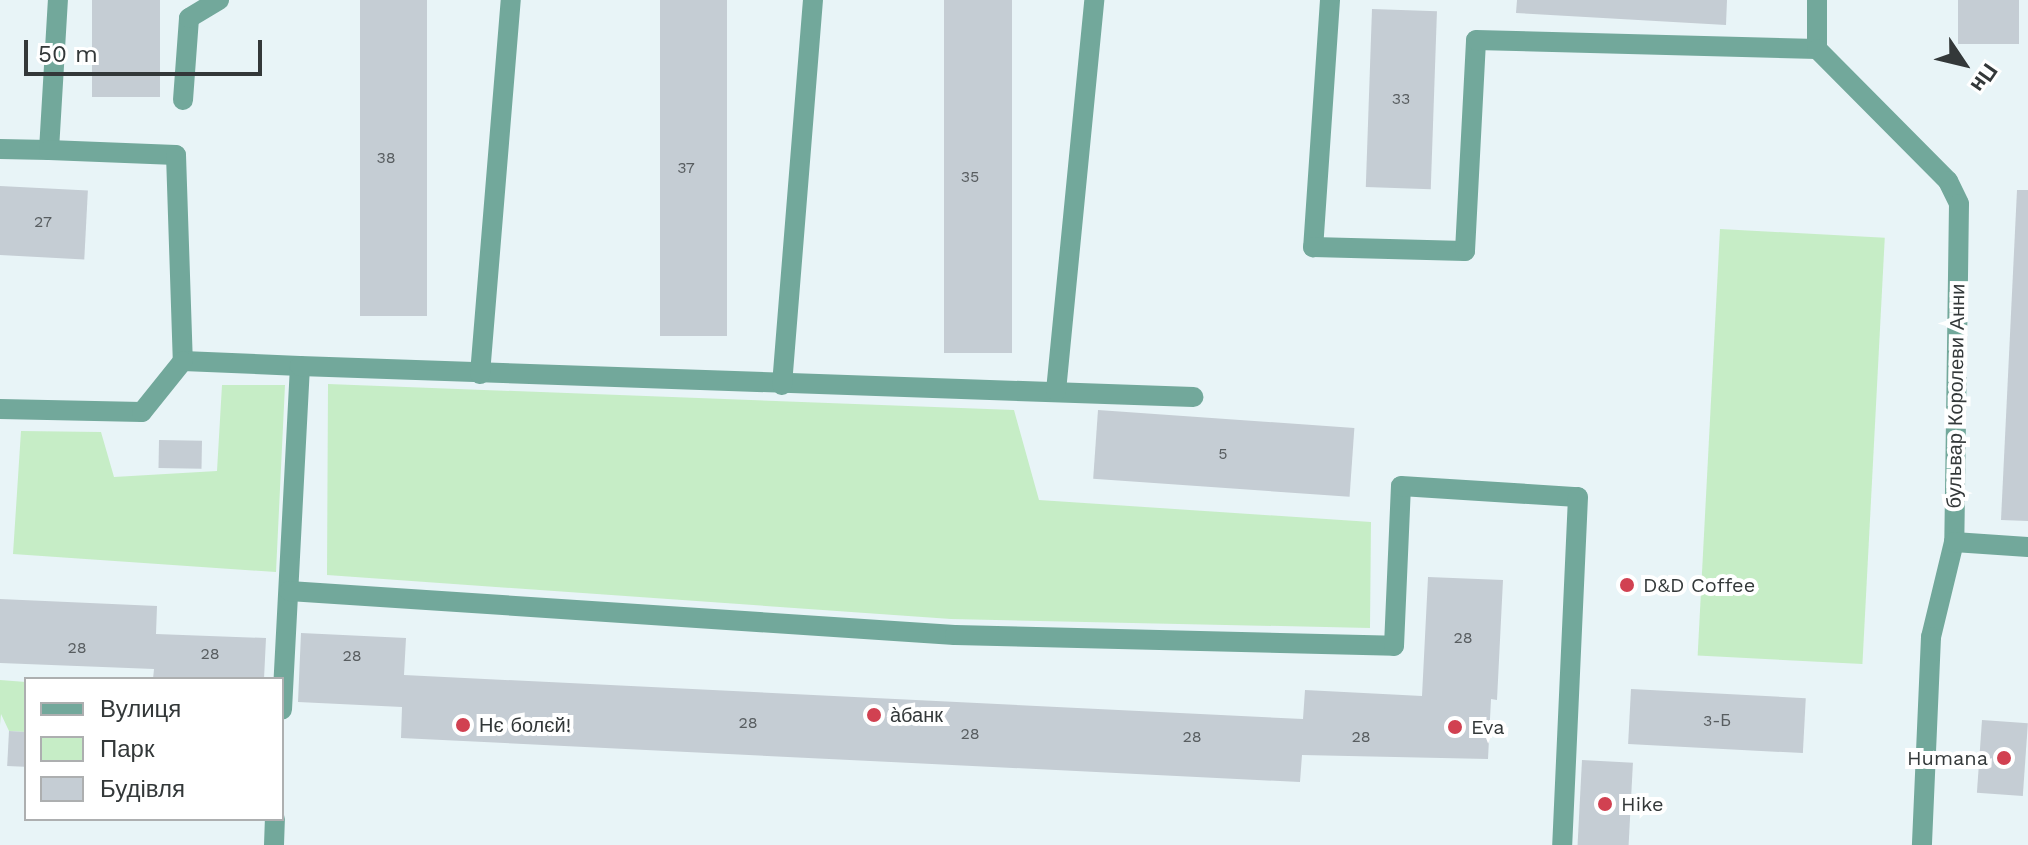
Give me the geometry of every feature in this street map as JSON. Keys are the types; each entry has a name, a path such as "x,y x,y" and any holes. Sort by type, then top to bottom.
{"street":[{"path":"49,150 58,0"},
{"path":"183,100 189,18 219,0"},
{"path":"480,374 511,0"},
{"path":"782,385 813,0"},
{"path":"1056,391 1094,0"},
{"path":"1330,0 1313,247 1465,251 1476,40 1817,49 1817,0"},
{"name":"бульвар Королеви Анни","path":"1817,49 1948,181 1959,204 1954,542 1931,637 1922,845"},
{"path":"0,149 176,155 183,361 142,412 0,409"},
{"path":"183,361 782,385 1193,397"},
{"path":"284,677 300,366"},
{"path":"289,591 955,635 1394,646 1401,486 1578,497 1562,845"},
{"path":"1954,542 2028,547"},
{"path":"274,845 275,821"}],"green space":[{"path":"1720,229 1885,238 1862,664 1698,655"},
{"path":"328,384 1014,410 1039,500 1371,522 1370,628 951,619 327,575"},
{"path":"222,385 285,385 276,572 13,554 21,431 101,432 114,477 217,471"},
{"path":"0,680 24,682 24,732 9,731 1,714 0,725"}],"building":[{"path":"92,0 160,0 160,97 92,97"},
{"path":"360,0 427,0 427,316 360,316"},
{"path":"660,0 727,0 727,336 660,336"},
{"path":"944,0 1012,0 1012,353 944,353"},
{"path":"1517,0 1727,0 1726,25 1516,13"},
{"path":"1958,0 2019,0 2019,44 1958,44"},
{"path":"1372,9 1437,11 1431,189 1366,187"},
{"path":"0,186 88,191 84,260 0,255"},
{"path":"2017,190 2028,190 2028,521 2001,520"},
{"path":"1098,410 1354,428 1350,497 1093,479"},
{"path":"159,440 202,441 202,469 159,468"},
{"path":"1428,577 1503,580 1497,700 1491,699 1488,759 1302,755 1300,782 401,738 402,707 298,702 301,633 406,638 404,675 1303,719 1305,690 1422,696"},
{"path":"0,599 157,606 156,634 266,638 264,677 153,677 154,669 0,663"},
{"path":"1631,689 1806,698 1803,753 1628,744"},
{"name":"Humana","path":"1982,720 2028,723 2023,796 1977,793"},
{"path":"9,731 24,732 24,767 7,766"},
{"name":"Hike","path":"1582,760 1633,763 1629,845 1578,845"}],"place":[{"name":"D&D Coffee","path":"1627,585"},
{"name":"а̀банк","path":"874,715"},
{"name":"Нє болєй!","path":"463,725"},
{"name":"Eva","path":"1455,727"},
{"name":"Humana","path":"2004,758"},
{"name":"Hike","path":"1605,804"}]}
